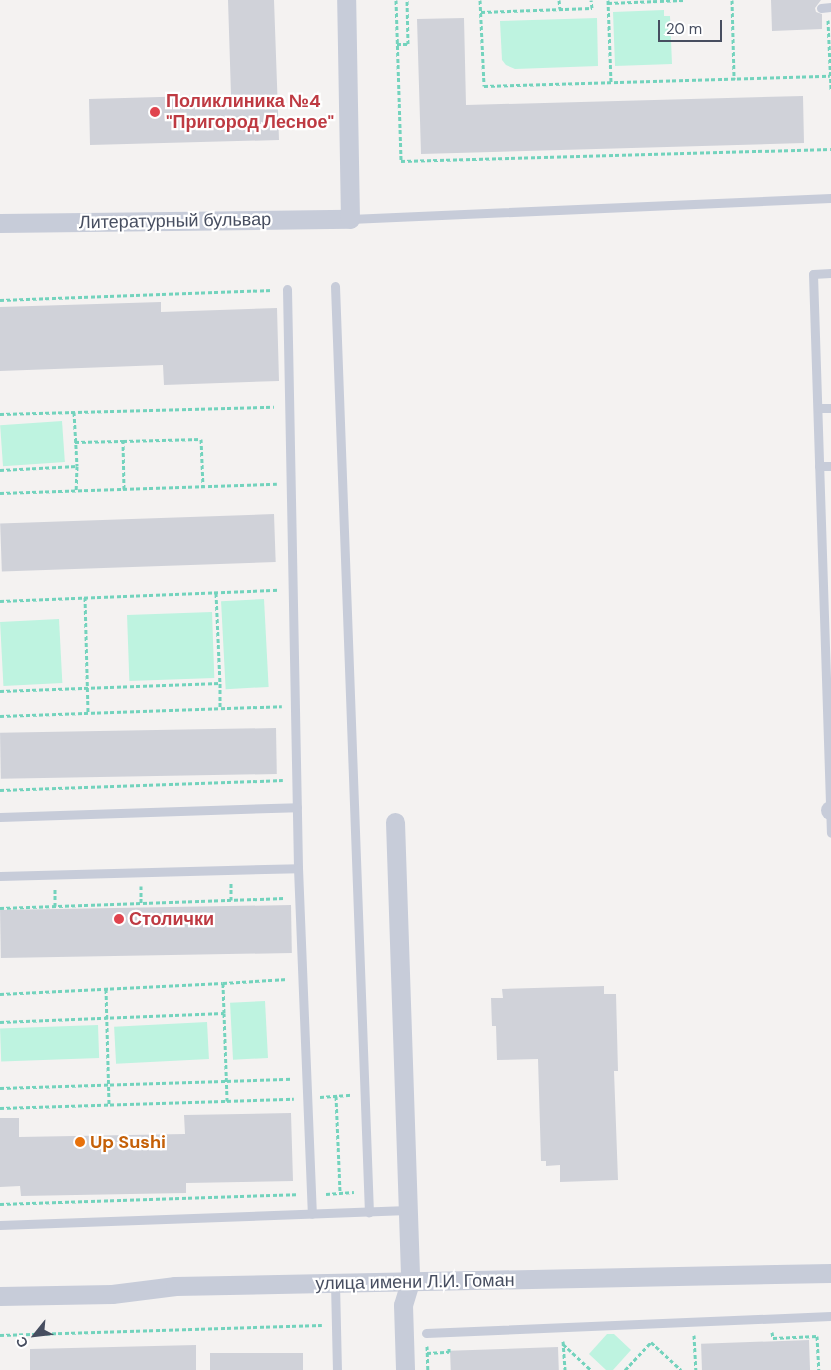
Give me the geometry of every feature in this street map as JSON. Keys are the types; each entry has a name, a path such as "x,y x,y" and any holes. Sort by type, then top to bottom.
{"street":[{"path":"346,0 350,220"},
{"name":"Литературный бульвар","path":"0,223 350,220"},
{"path":"396,822 410,1282 403,1305 405,1370"},
{"name":"улица имени Л.И. Гоман","path":"0,1296 112,1294 175,1286 831,1273"}],"lane":[{"path":"350,220 831,198"},
{"path":"831,273 813,274 831,833"},
{"path":"335,286 369,1212"},
{"path":"284,289 291,483 298,868 312,1214"},
{"path":"818,408 831,408"},
{"path":"819,466 831,466"},
{"path":"0,817 297,807"},
{"path":"0,876 298,868"},
{"path":"0,1225 408,1210"},
{"path":"335,1283 337,1370"},
{"path":"426,1333 831,1316 831,1322"}],"path":[{"path":"396,0 401,161 831,149"},
{"path":"397,44 408,44 407,0"},
{"path":"480,0 484,86 830,76"},
{"path":"559,0 560,9"},
{"path":"480,12 592,8 592,0"},
{"path":"612,83 608,1 684,0"},
{"path":"732,0 734,79"},
{"path":"827,7 831,90"},
{"path":"0,300 284,289"},
{"path":"0,414 289,406"},
{"path":"74,412 76,490"},
{"path":"75,442 202,439 203,486"},
{"path":"123,441 124,489"},
{"path":"0,470 76,466"},
{"path":"0,493 291,483"},
{"path":"0,600 276,590"},
{"path":"216,593 220,709"},
{"path":"85,598 88,713"},
{"path":"0,691 220,683"},
{"path":"0,716 276,707"},
{"path":"0,790 291,780"},
{"path":"0,908 291,898"},
{"path":"0,994 287,980"},
{"path":"223,983 228,1100"},
{"path":"106,989 109,1104"},
{"path":"0,1022 224,1013"},
{"path":"0,1088 290,1079"},
{"path":"0,1108 365,1095"},
{"path":"336,1096 340,1193"},
{"path":"0,1204 369,1191"},
{"path":"0,1335 336,1324"},
{"path":"562,1327 565,1370"},
{"path":"762,1332 772,1331 773,1338 816,1336 819,1370"},
{"path":"426,1333 428,1370"},
{"path":"696,1370 694,1335 703,1335"},
{"path":"625,1370 651,1342 681,1370"},
{"path":"563,1344 586,1368 591,1370"}],"green space":[{"path":"664,10 664,16 670,16 672,64 615,66 613,12"},
{"path":"597,18 598,66 515,69 506,65 502,60 500,21"},
{"path":"62,421 65,462 3,466 0,425"},
{"path":"264,599 269,687 226,689 221,601"},
{"path":"212,612 214,678 129,681 127,615"},
{"path":"59,619 62,683 3,686 0,622"},
{"path":"265,1001 268,1058 233,1060 230,1003"},
{"path":"207,1022 209,1059 116,1064 114,1027"},
{"path":"98,1025 99,1058 1,1061 0,1028"},
{"path":"607,1334 614,1334 631,1350 613,1370 606,1370 589,1354"}],"building":[{"path":"228,0 274,0 279,140 90,145 89,99 231,95"},
{"path":"771,0 821,0 815,8 816,12 822,14 822,29 772,31"},
{"path":"464,18 466,105 803,96 804,143 421,154 417,19"},
{"path":"161,302 161,312 277,308 279,381 164,385 163,365 0,371 0,307"},
{"path":"274,514 276,562 2,572 0,524"},
{"path":"276,728 277,774 1,779 0,733"},
{"path":"291,905 292,953 1,958 0,910"},
{"path":"604,986 604,994 616,994 618,1071 614,1071 618,1180 560,1182 560,1165 546,1166 546,1161 541,1161 538,1059 497,1060 496,1026 492,1026 491,998 503,998 502,989"},
{"path":"291,1113 293,1181 186,1183 186,1193 21,1196 20,1186 0,1187 0,1118 19,1118 19,1137 185,1134 184,1115"},
{"path":"809,1340 810,1370 702,1370 701,1344"},
{"path":"196,1345 196,1370 30,1370 30,1349"},
{"path":"558,1347 559,1370 451,1370 450,1351"},
{"path":"210,1353 303,1353 303,1370 210,1370"}],"place":[{"name":"Поликлиника №4 \"Пригород Лесное\"","path":"155,112"},
{"name":"Столички","path":"119,919"},
{"name":"Up Sushi","path":"80,1142"}]}
